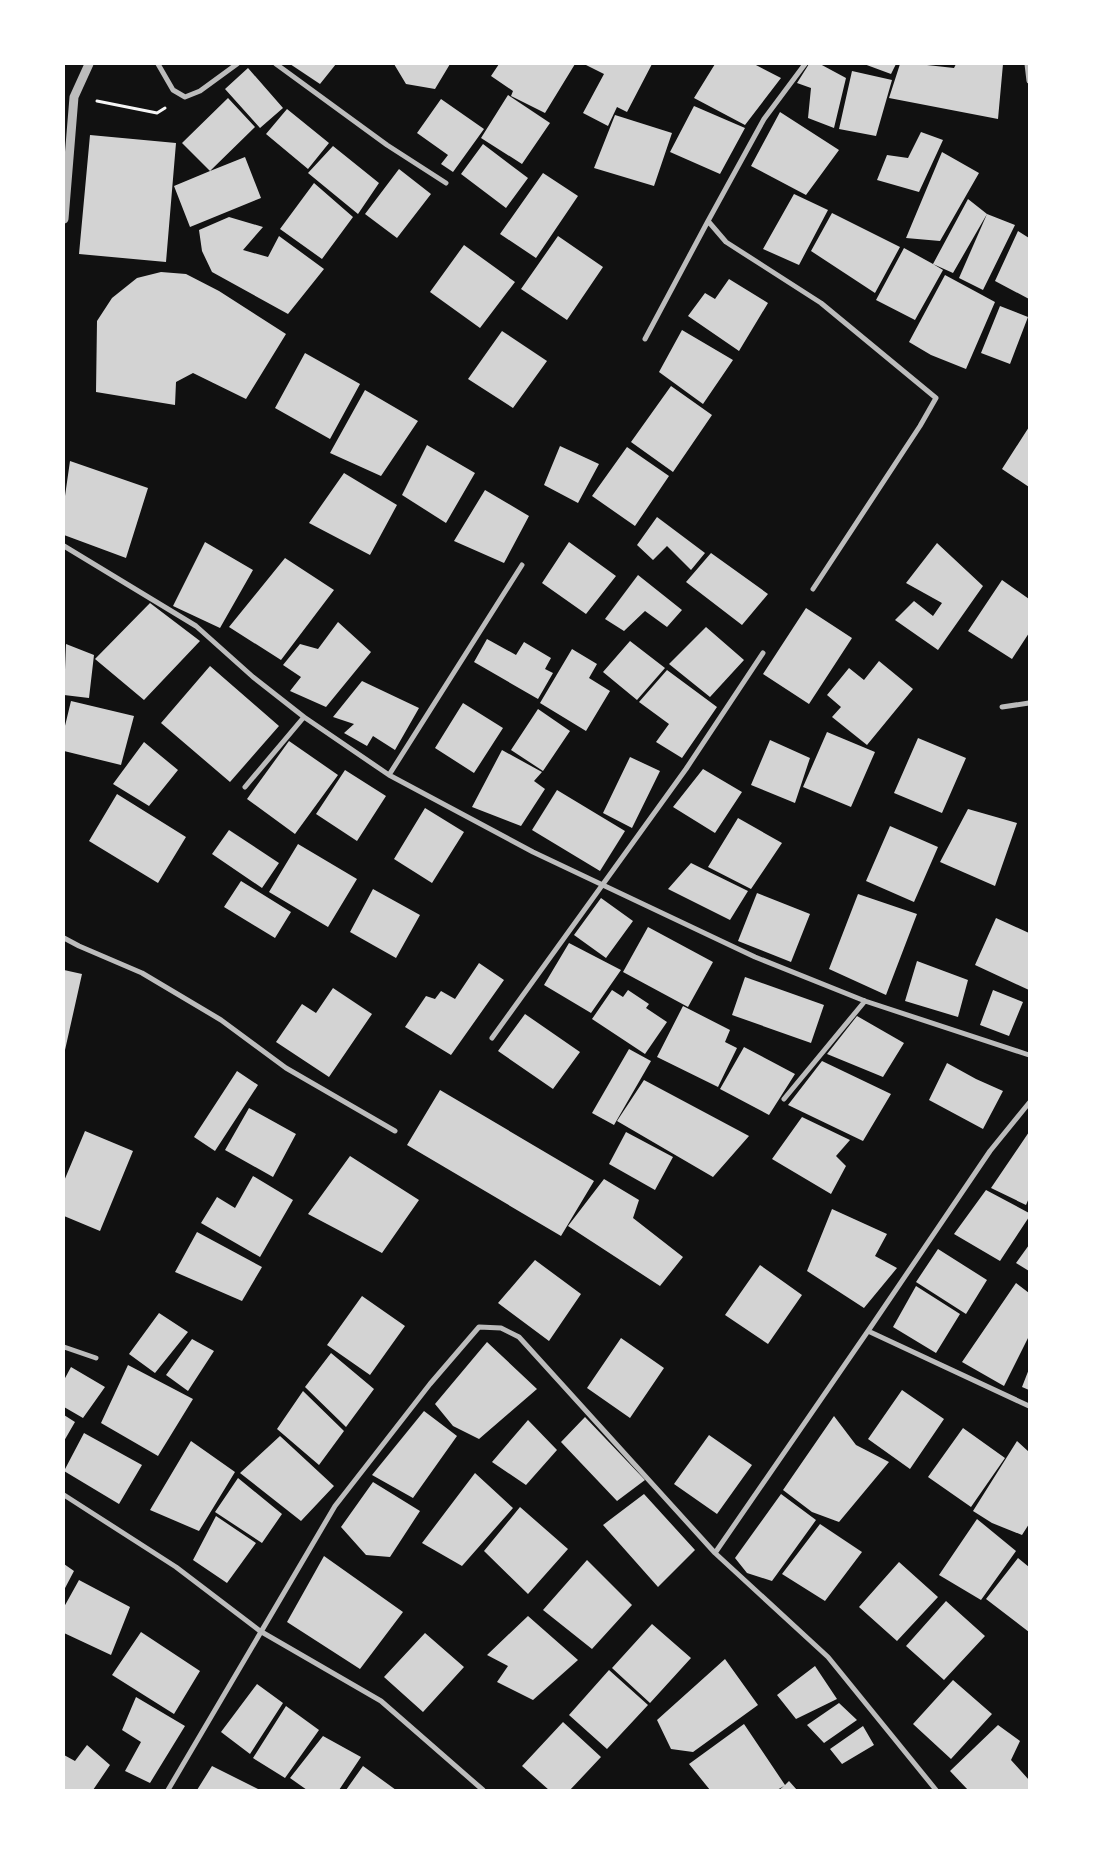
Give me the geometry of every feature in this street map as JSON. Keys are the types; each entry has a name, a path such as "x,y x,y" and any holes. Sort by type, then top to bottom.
{"street":[{"path":"64,219 74,97 89,64"},
{"path":"158,64 174,90 185,97 200,91 237,64"},
{"path":"276,64 387,145 446,182"},
{"path":"645,339 764,119 805,64"},
{"path":"1028,64 1029,81"},
{"path":"708,222 726,242 821,303 936,398 920,426 813,588"},
{"path":"64,546 196,626 253,677 304,717 388,775 533,852 755,956 864,1001 1029,1055"},
{"path":"388,775 522,565"},
{"path":"492,1038 686,769 763,653"},
{"path":"1002,707 1029,703"},
{"path":"245,786 304,717"},
{"path":"64,938 142,973 221,1020 286,1068 395,1131"},
{"path":"784,1099 864,1001"},
{"path":"715,1553 990,1151 1029,1103"},
{"path":"168,1790 335,1506 430,1384 479,1327 501,1328 519,1337 715,1553 828,1657 936,1790"},
{"path":"868,1331 1029,1406"},
{"path":"64,1347 96,1358"},
{"path":"64,1495 176,1567 260,1631 381,1701 483,1790"}],"path":[{"path":"74,97 156,113 185,97"}],"building":[{"path":"290,64 336,64 320,84"},
{"path":"394,64 450,64 435,89 406,84"},
{"path":"499,64 575,64 545,113 511,96 513,91 491,76"},
{"path":"584,64 652,64 627,112 617,107 608,126 583,113 604,74"},
{"path":"715,64 754,64 781,78 745,125 694,98"},
{"path":"809,64 820,64 846,78 834,128 808,118 811,88 797,83"},
{"path":"864,64 896,64 891,74"},
{"path":"900,64 954,68 956,64 1003,64 998,119 889,98"},
{"path":"248,68 283,108 260,128 225,89"},
{"path":"852,71 892,80 876,136 839,129"},
{"path":"508,95 550,123 522,164 481,138"},
{"path":"228,98 255,127 210,171 182,143"},
{"path":"441,99 484,129 453,172 441,164 448,155 417,133"},
{"path":"694,106 745,128 720,174 670,152"},
{"path":"287,109 329,143 308,169 266,134"},
{"path":"780,112 839,150 806,195 751,166"},
{"path":"615,115 672,133 654,186 594,168"},
{"path":"921,132 943,140 919,192 877,180 887,155 908,158"},
{"path":"90,135 176,143 166,262 79,254"},
{"path":"483,144 528,178 506,208 461,174"},
{"path":"333,146 379,183 358,214 308,173"},
{"path":"942,152 979,173 940,241 906,238"},
{"path":"245,157 261,198 190,227 174,186"},
{"path":"399,169 431,194 397,238 365,214"},
{"path":"543,173 578,196 536,258 500,234"},
{"path":"314,183 353,217 322,259 280,229"},
{"path":"794,194 828,210 799,265 763,249"},
{"path":"968,199 987,214 953,273 933,264"},
{"path":"832,213 900,247 875,293 811,251"},
{"path":"987,214 1015,225 983,290 959,278"},
{"path":"229,217 263,227 243,250 268,257 279,236 324,269 288,314 212,272 202,251 199,230"},
{"path":"1018,231 1029,238 1029,299 995,281"},
{"path":"558,236 603,267 567,320 521,289"},
{"path":"464,245 515,282 480,328 430,292"},
{"path":"904,248 943,270 915,320 876,300"},
{"path":"161,272 186,274 219,291 286,334 246,399 193,373 176,382 175,405 96,392 97,321 112,298 137,278"},
{"path":"945,275 995,302 966,369 931,355 909,342"},
{"path":"729,279 768,303 739,351 688,316 705,293 715,299"},
{"path":"1000,306 1028,317 1010,364 981,353"},
{"path":"682,330 733,360 703,404 659,372"},
{"path":"502,331 547,361 513,408 468,379"},
{"path":"305,353 360,384 330,439 275,408"},
{"path":"671,386 712,415 673,472 631,442"},
{"path":"365,390 418,421 381,476 330,453"},
{"path":"1029,427 1029,487 1002,469"},
{"path":"427,445 475,473 446,523 402,495"},
{"path":"560,446 599,464 578,503 544,485"},
{"path":"627,447 669,476 635,526 592,496"},
{"path":"70,461 148,488 126,558 64,535 64,503"},
{"path":"344,473 397,505 370,555 309,523"},
{"path":"485,490 529,516 504,563 454,541"},
{"path":"657,517 705,553 691,570 667,546 653,560 637,545"},
{"path":"205,542 253,570 220,628 173,606"},
{"path":"569,542 616,576 586,614 542,583"},
{"path":"937,543 983,586 938,650 895,620 914,601 933,616 942,603 906,583"},
{"path":"711,553 768,594 742,625 686,582"},
{"path":"285,558 334,590 281,660 229,627"},
{"path":"638,575 682,610 667,627 645,611 624,631 605,619"},
{"path":"1002,580 1029,599 1029,633 1012,659 968,631"},
{"path":"150,603 200,641 144,700 95,659"},
{"path":"806,608 852,638 809,704 763,674"},
{"path":"338,622 371,652 326,707 290,691 301,677 283,665 300,644 318,649"},
{"path":"706,627 744,660 710,697 669,664"},
{"path":"487,639 516,655 524,642 551,658 545,669 553,673 538,699 474,662"},
{"path":"630,641 665,668 637,700 603,672"},
{"path":"66,644 94,655 89,698 64,695"},
{"path":"572,649 597,664 589,678 610,691 586,731 540,703"},
{"path":"879,661 913,689 867,745 832,717 841,707 827,695 849,668 864,680"},
{"path":"210,666 279,726 230,782 161,723"},
{"path":"667,670 717,707 682,758 656,742 669,724 639,702"},
{"path":"362,681 419,708 395,750 373,736 367,746 344,733 354,724 333,717"},
{"path":"71,701 134,716 121,765 64,751 64,730"},
{"path":"463,703 503,728 474,773 435,748"},
{"path":"538,709 570,731 543,771 511,750"},
{"path":"827,732 875,752 851,807 803,787"},
{"path":"918,738 966,758 942,813 894,793"},
{"path":"770,740 810,758 795,803 751,785"},
{"path":"289,741 338,775 295,834 247,799"},
{"path":"144,742 178,770 149,806 113,784"},
{"path":"502,750 542,772 534,781 545,789 521,826 472,807"},
{"path":"630,757 660,771 632,828 603,813"},
{"path":"703,769 742,792 715,833 673,807"},
{"path":"345,770 386,796 357,841 316,814"},
{"path":"557,790 625,831 600,871 532,830"},
{"path":"117,794 186,837 158,883 89,841"},
{"path":"425,808 464,832 432,883 394,859"},
{"path":"968,809 1017,823 995,886 940,862"},
{"path":"738,818 782,843 751,889 708,867"},
{"path":"890,826 938,847 914,902 866,881"},
{"path":"229,830 279,863 262,888 212,854"},
{"path":"298,844 357,879 328,927 269,892"},
{"path":"691,863 748,891 730,920 668,889"},
{"path":"241,881 291,912 275,938 224,907"},
{"path":"373,889 420,915 396,958 350,932"},
{"path":"757,893 810,914 791,962 738,941"},
{"path":"858,894 917,914 886,995 829,969"},
{"path":"601,898 633,921 606,958 574,935"},
{"path":"996,918 1029,933 1029,990 975,965"},
{"path":"648,927 713,962 688,1007 623,972"},
{"path":"569,943 621,970 591,1013 544,985"},
{"path":"917,961 968,980 958,1017 905,1001"},
{"path":"479,963 504,980 451,1055 405,1027 426,996 435,999 441,991 455,999"},
{"path":"64,970 82,974 65,1050 64,1049"},
{"path":"745,977 824,1005 811,1043 732,1015"},
{"path":"333,988 372,1014 329,1077 276,1042 302,1004 316,1013"},
{"path":"612,990 623,997 628,990 649,1004 646,1008 667,1022 645,1054 592,1019"},
{"path":"993,990 1023,1002 1009,1036 980,1025"},
{"path":"683,1006 730,1030 725,1042 737,1048 718,1087 657,1057"},
{"path":"525,1014 580,1052 553,1089 498,1051"},
{"path":"857,1016 904,1043 883,1077 827,1054"},
{"path":"744,1047 795,1074 769,1115 720,1089"},
{"path":"629,1049 651,1061 614,1125 592,1113"},
{"path":"822,1061 891,1094 863,1141 788,1105"},
{"path":"947,1063 1003,1091 983,1129 929,1100"},
{"path":"237,1071 258,1085 215,1151 194,1137"},
{"path":"644,1080 749,1136 713,1177 617,1121"},
{"path":"440,1090 594,1181 561,1236 407,1145"},
{"path":"249,1108 296,1134 273,1177 225,1150"},
{"path":"802,1117 850,1140 836,1156 846,1166 831,1194 772,1159"},
{"path":"85,1131 133,1151 100,1231 64,1216 64,1181"},
{"path":"626,1132 673,1157 655,1190 609,1164"},
{"path":"1029,1132 1029,1198 1026,1205 991,1188"},
{"path":"350,1156 419,1200 382,1253 308,1214"},
{"path":"253,1176 293,1200 260,1257 201,1223 217,1197 235,1208"},
{"path":"604,1179 639,1200 633,1218 683,1257 660,1286 568,1226"},
{"path":"986,1190 1029,1213 1029,1217 1000,1261 954,1234"},
{"path":"832,1209 887,1234 875,1256 897,1268 864,1308 807,1271"},
{"path":"197,1232 262,1267 242,1301 175,1272"},
{"path":"1029,1245 1029,1271 1016,1263"},
{"path":"938,1249 987,1280 966,1314 916,1282"},
{"path":"535,1260 581,1294 549,1341 498,1303"},
{"path":"760,1265 802,1295 768,1344 725,1315"},
{"path":"1016,1283 1029,1293 1029,1336 1004,1386 962,1362"},
{"path":"916,1286 960,1314 936,1353 893,1327"},
{"path":"362,1296 405,1326 370,1375 327,1345"},
{"path":"159,1313 188,1332 155,1373 129,1354"},
{"path":"621,1338 664,1368 630,1418 587,1388"},
{"path":"192,1339 214,1351 188,1391 166,1375"},
{"path":"487,1342 537,1389 479,1439 453,1426 435,1404"},
{"path":"331,1353 374,1389 346,1427 305,1387"},
{"path":"128,1365 193,1399 158,1456 101,1423"},
{"path":"71,1367 105,1387 83,1418 64,1407 64,1380"},
{"path":"1029,1369 1029,1390 1022,1387"},
{"path":"902,1390 944,1419 910,1469 868,1439"},
{"path":"303,1391 344,1431 319,1465 277,1429"},
{"path":"424,1411 457,1436 413,1498 372,1475"},
{"path":"64,1415 75,1422 64,1441"},
{"path":"834,1416 856,1445 889,1462 839,1522 812,1512 783,1490"},
{"path":"585,1417 645,1480 617,1501 561,1442"},
{"path":"528,1420 557,1450 526,1485 492,1462"},
{"path":"963,1428 1005,1458 971,1507 928,1477"},
{"path":"84,1433 142,1465 119,1504 64,1471"},
{"path":"709,1435 752,1465 717,1514 674,1484"},
{"path":"280,1436 334,1486 301,1521 240,1473"},
{"path":"191,1441 235,1472 199,1531 150,1510"},
{"path":"1017,1441 1029,1452 1029,1524 1022,1535 992,1523 973,1511"},
{"path":"475,1473 513,1508 462,1566 422,1543"},
{"path":"238,1478 282,1514 262,1543 215,1512"},
{"path":"373,1482 420,1511 390,1557 366,1555 341,1527"},
{"path":"644,1494 695,1550 658,1587 603,1525"},
{"path":"781,1494 816,1520 772,1581 747,1573 735,1558"},
{"path":"520,1507 568,1549 528,1594 484,1551"},
{"path":"216,1516 256,1543 227,1583 193,1560"},
{"path":"977,1519 1016,1551 981,1600 939,1575"},
{"path":"820,1524 862,1552 825,1601 782,1574"},
{"path":"324,1556 403,1612 360,1669 287,1622"},
{"path":"1018,1558 1029,1567 1029,1632 986,1599"},
{"path":"587,1560 632,1605 592,1649 543,1610"},
{"path":"899,1562 938,1597 897,1641 859,1607"},
{"path":"64,1564 74,1571 64,1590"},
{"path":"79,1580 130,1607 111,1655 64,1633 64,1607"},
{"path":"946,1601 985,1636 944,1680 906,1646"},
{"path":"528,1616 578,1660 533,1700 497,1682 508,1666 487,1655"},
{"path":"652,1624 691,1658 650,1703 612,1668"},
{"path":"141,1632 200,1671 174,1714 112,1675"},
{"path":"425,1633 464,1667 423,1712 384,1677"},
{"path":"725,1659 758,1705 693,1752 671,1749 657,1720"},
{"path":"815,1666 837,1699 796,1719 777,1695"},
{"path":"609,1670 648,1705 607,1749 569,1715"},
{"path":"953,1680 992,1714 951,1759 913,1724"},
{"path":"257,1684 283,1703 250,1754 221,1732"},
{"path":"136,1697 185,1726 150,1783 125,1771 141,1742 122,1730"},
{"path":"839,1703 857,1720 824,1743 807,1725"},
{"path":"286,1706 319,1730 285,1778 253,1758"},
{"path":"563,1722 601,1757 570,1790 549,1790 522,1766"},
{"path":"744,1724 785,1785 789,1781 797,1790 779,1790 784,1786 777,1790 710,1790 689,1764"},
{"path":"998,1725 1020,1741 1011,1760 1029,1780 1029,1790 968,1790 950,1771"},
{"path":"863,1726 874,1745 842,1764 830,1749"},
{"path":"323,1736 361,1757 339,1790 307,1790 290,1778"},
{"path":"87,1745 110,1765 93,1790 64,1790 64,1755 75,1761"},
{"path":"212,1766 258,1789 197,1790"},
{"path":"363,1766 396,1790 346,1790"}]}
